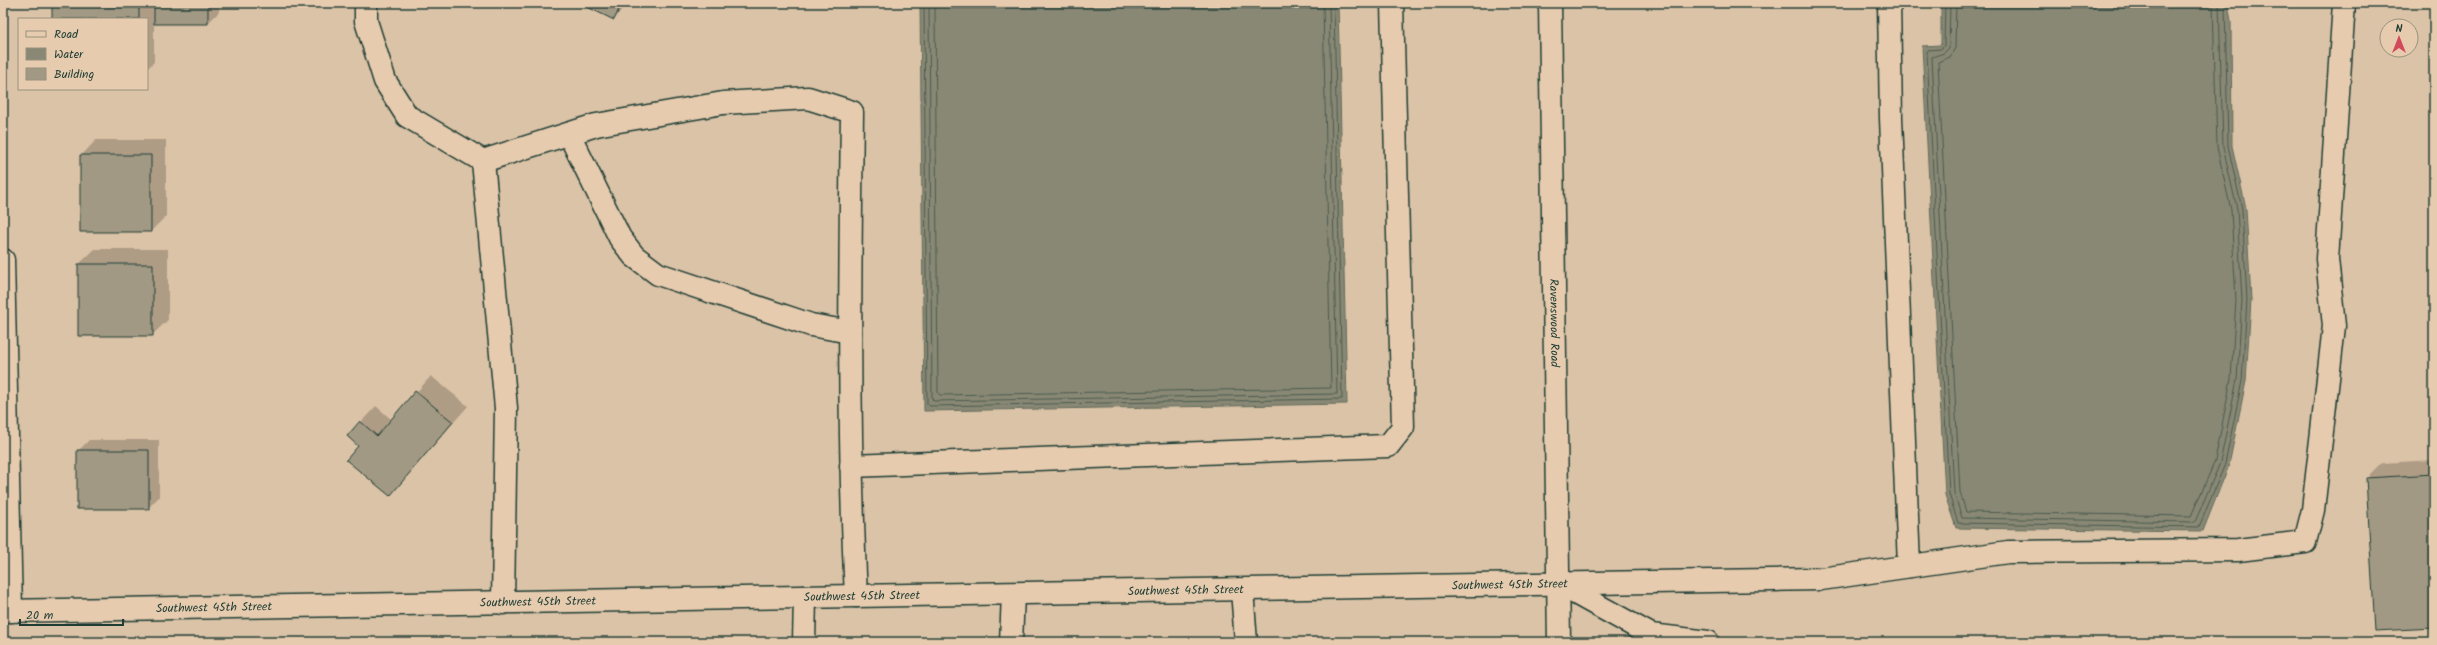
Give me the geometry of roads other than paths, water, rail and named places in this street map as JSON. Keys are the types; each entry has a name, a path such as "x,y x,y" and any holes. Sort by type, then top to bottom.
{"street":[{"path":"366,3 366,21 385,81 407,116 483,161 596,125 730,103 808,98 852,112 850,332 851,466 856,596"},
{"path":"851,466 1388,446 1403,427 1392,3"},
{"name":"Ravenswood Road","path":"1550,3 1559,642"},
{"path":"1889,3 1891,118 1909,566"},
{"path":"1558,584 1821,579 2008,552 2238,550 2305,542 2314,510 2334,326 2327,259 2344,3"},
{"path":"569,134 620,238 634,256 658,274 811,325 850,332"},
{"path":"483,161 506,408 503,603"},
{"path":"3,260 7,611"},
{"name":"Southwest 45th Street","path":"7,611 1558,584 1651,635 1708,642"},
{"path":"1242,590 1246,642"},
{"path":"1011,642 1013,594"},
{"path":"804,642 805,597"}],"water":[{"path":"920,3 1338,3 1347,404 924,411"},
{"path":"1941,3 2228,3 2231,21 2232,146 2246,208 2251,300 2246,381 2229,465 2203,531 1956,528 1945,495 1922,46 1941,45"}]}
